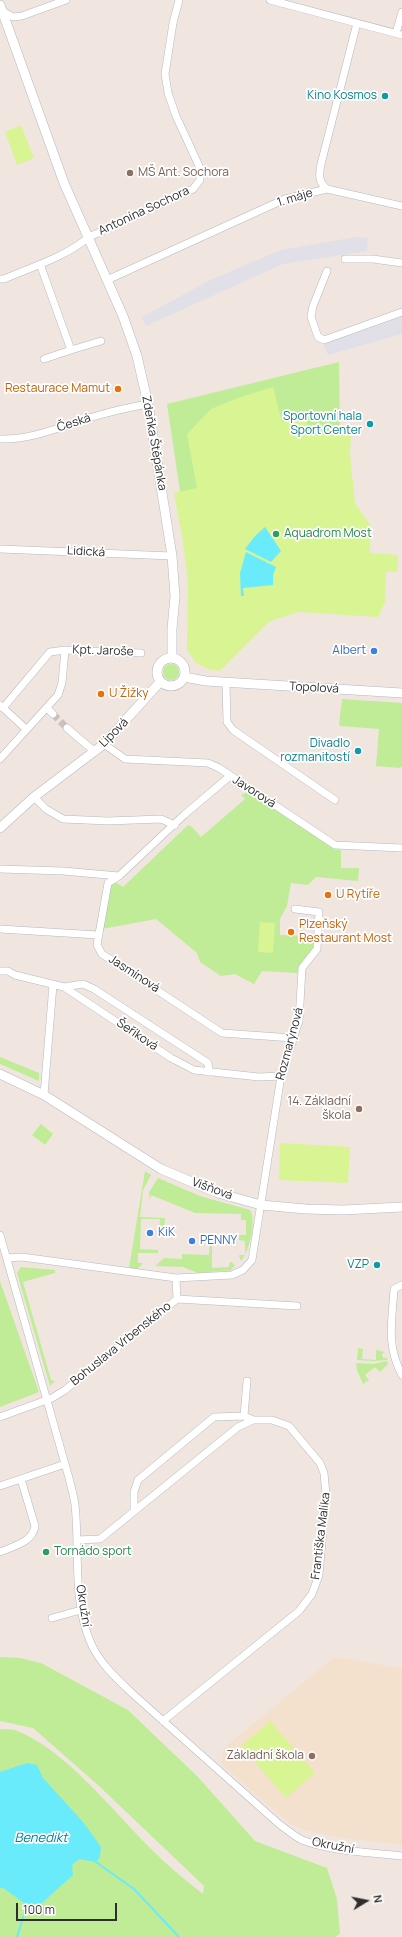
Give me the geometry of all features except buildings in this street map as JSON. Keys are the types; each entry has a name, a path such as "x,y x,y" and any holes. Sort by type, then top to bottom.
{"street":[{"path":"3,18 22,16 66,0"},
{"name":"Antonína Sochora","path":"89,237 193,189 200,180 200,168 176,116 168,93 165,74 170,37 179,0"},
{"path":"270,0 399,34 402,12"},
{"path":"3,18 22,16"},
{"name":"Zdeňka Štěpánka","path":"3,18 64,183 89,237 135,349 148,404 172,556 175,596 172,629 172,658"},
{"name":"1. máje","path":"327,189 322,185 320,179 321,164 357,23"},
{"path":"327,189 402,206"},
{"name":"1. máje","path":"107,280 285,199 327,189"},
{"path":"0,279 4,279 40,264 80,244 89,237"},
{"path":"345,259 372,259 402,263"},
{"path":"40,264 71,350"},
{"path":"327,271 313,306 311,317 318,337 324,340 402,312"},
{"path":"44,359 101,342"},
{"name":"Česká","path":"0,439 11,439 39,434 97,416 148,404"},
{"name":"Lidická","path":"0,548 172,556"},
{"name":"Kpt. Jaroše","path":"0,759 26,728 58,695 62,683 65,650"},
{"name":"Kpt. Jaroše","path":"26,728 1,706 50,652 65,650 141,653"},
{"path":"172,658 182,663 186,672 184,677 181,683 172,687 166,686 160,682 156,672 158,666 165,659 172,658"},
{"name":"Topolová","path":"184,677 226,683 402,693"},
{"name":"Lipová","path":"0,828 34,798 104,744 160,682"},
{"path":"226,683 227,722 232,730 335,800"},
{"path":"47,708 53,714"},
{"path":"67,728 95,752"},
{"name":"Javorová","path":"104,744 125,759 208,763 335,845 402,848"},
{"name":"Jasmínová","path":"230,776 175,824 120,876 108,883 97,945 102,954 222,1033 293,1038"},
{"path":"34,798 46,809 63,819 108,821 161,819 175,824"},
{"path":"0,869 63,871 120,876"},
{"name":"Rozmarýnová","path":"7,1258 22,1257 176,1278 232,1275 243,1270 252,1260 262,1205 281,1076 299,1021 301,1009 302,968 317,949 319,912 295,910"},
{"path":"0,930 98,935"},
{"name":"Šeříková","path":"0,971 8,971 15,975 64,987 171,1058 194,1070 259,1077 281,1076"},
{"path":"64,987 83,984 94,989 208,1064 209,1072"},
{"path":"44,1095 52,985"},
{"name":"Višňová","path":"0,1074 44,1095 160,1169 218,1193 262,1205 343,1210 402,1207"},
{"name":"Okružní","path":"0,1235 75,1504 81,1610 90,1642 97,1653 121,1683 163,1722 279,1824 300,1839 317,1845 339,1849 402,1856"},
{"path":"176,1278 177,1299"},
{"path":"399,1286 394,1289 391,1344 394,1360 402,1375"},
{"name":"Bohuslava Vrbenského","path":"0,1417 47,1400 65,1390 177,1299 297,1306"},
{"path":"244,1416 247,1381"},
{"name":"Františka Malíka","path":"134,1511 134,1492 138,1480 214,1417 244,1416 253,1420 272,1420 290,1426 320,1463 326,1478 326,1495 319,1575 312,1594 298,1611 163,1722"},
{"name":"Františka Malíka","path":"77,1540 100,1539 238,1427 253,1420"},
{"path":"0,1486 65,1464"},
{"path":"0,1552 29,1539 34,1534 35,1526 21,1479"},
{"path":"52,1618 81,1610"}],"shaded area":[{"path":"356,237 368,238 367,251 283,264 146,326 142,317 210,280 281,250"},
{"path":"402,316 402,334 328,355 323,343"},
{"name":"Základní škola","path":"334,1657 402,1668 402,1845 343,1838 304,1830 290,1824 221,1764 224,1748"}],"green space":[{"path":"21,125 34,158 17,165 5,132"},
{"path":"339,362 340,432 303,437 192,572 167,404"},
{"name":"Aquadrom Most","path":"273,387 282,422 306,418 308,434 351,435 350,455 355,503 371,526 370,553 398,555 397,572 386,572 385,602 378,617 299,612 270,621 220,671 208,669 196,663 187,650 188,582 183,542 174,493 197,488 187,434 211,409 238,398"},
{"path":"168,664 174,664 179,669 177,678 174,680 168,680 163,675 163,669"},
{"path":"342,699 402,703 402,766 400,768 376,766 379,729 340,726"},
{"path":"246,793 252,794 334,849 341,850 341,868 359,868 358,881 316,877 308,885 291,883 287,906 280,919 280,935 307,936 315,942 312,952 297,973 262,971 254,984 235,974 221,976 200,962 197,953 156,919 102,929 110,886 115,882 123,887 188,825 192,827 201,837 245,799 241,795"},
{"path":"260,922 275,923 273,953 258,952"},
{"path":"0,1057 39,1073 39,1081 0,1064"},
{"path":"41,1124 53,1134 45,1145 32,1135"},
{"path":"280,1143 350,1147 348,1183 279,1180"},
{"path":"145,1171 151,1175 143,1190 140,1217 165,1218 164,1229 159,1229 160,1219 141,1219 140,1249 158,1250 158,1253 138,1253 138,1263 143,1263 138,1269 129,1268"},
{"path":"158,1178 200,1196 250,1210 253,1221 251,1236 245,1255 245,1241 239,1240 239,1235 246,1235 246,1220 241,1220 241,1214 195,1213 151,1195 150,1200 149,1192"},
{"path":"210,1238 212,1238 212,1268 229,1267 230,1262 232,1262 235,1266 231,1269 233,1270 198,1273 183,1267 155,1266 164,1258 182,1259 182,1254 209,1255"},
{"path":"239,1255 245,1255 244,1257 241,1261"},
{"path":"21,1267 55,1270 55,1273 23,1282 51,1380 55,1381 50,1386 17,1273"},
{"path":"0,1281 39,1392 0,1407"},
{"path":"358,1348 363,1349 362,1359 376,1360 376,1350 385,1352 382,1354 383,1358 387,1358 387,1360 373,1361 357,1360"},
{"path":"387,1361 388,1364 380,1372 375,1367 365,1375 369,1380 363,1384 357,1370 356,1363 374,1364"},
{"path":"0,1657 20,1658 41,1663 128,1710 198,1777 255,1841 327,1868 337,1899 340,1934 335,1937 0,1937 0,1729 15,1730 52,1751 87,1782 169,1866 203,1894 204,1886 99,1786 33,1728 0,1721"},
{"path":"270,1721 315,1773 286,1798 241,1746"}],"water":[{"path":"265,527 281,551 271,562 245,549 255,536"},
{"path":"246,552 276,567 273,575 273,585 243,588 244,596 241,596 240,573"},
{"name":"Benedikt","path":"27,1763 37,1765 43,1778 83,1822 101,1847 100,1857 96,1862 79,1859 72,1865 73,1875 42,1903 27,1905 3,1888 0,1888 0,1772"}],"waterway":[{"path":"96,1862 134,1889 179,1937"},
{"path":"17,1937 27,1905"}],"tunnel":[{"path":"53,714 67,728"}],"place":[{"name":"Kino Kosmos","path":"385,96"},
{"name":"MŠ Ant. Sochora","path":"130,173"},
{"name":"Restaurace Mamut","path":"118,389"},
{"name":"Sportovní hala Sport Center","path":"370,424"},
{"name":"Aquadrom Most","path":"276,534"},
{"name":"Albert","path":"374,651"},
{"name":"U Žižky","path":"101,694"},
{"name":"Divadlo rozmanitostí","path":"358,751"},
{"name":"U Rytíře","path":"328,895"},
{"name":"Plzeňský Restaurant Most","path":"291,932"},
{"name":"14. Základní škola","path":"359,1109"},
{"name":"KiK","path":"150,1233"},
{"name":"PENNY","path":"192,1241"},
{"name":"VZP","path":"377,1265"},
{"name":"Tornádo sport","path":"46,1552"},
{"name":"Základní škola","path":"312,1756"}]}
